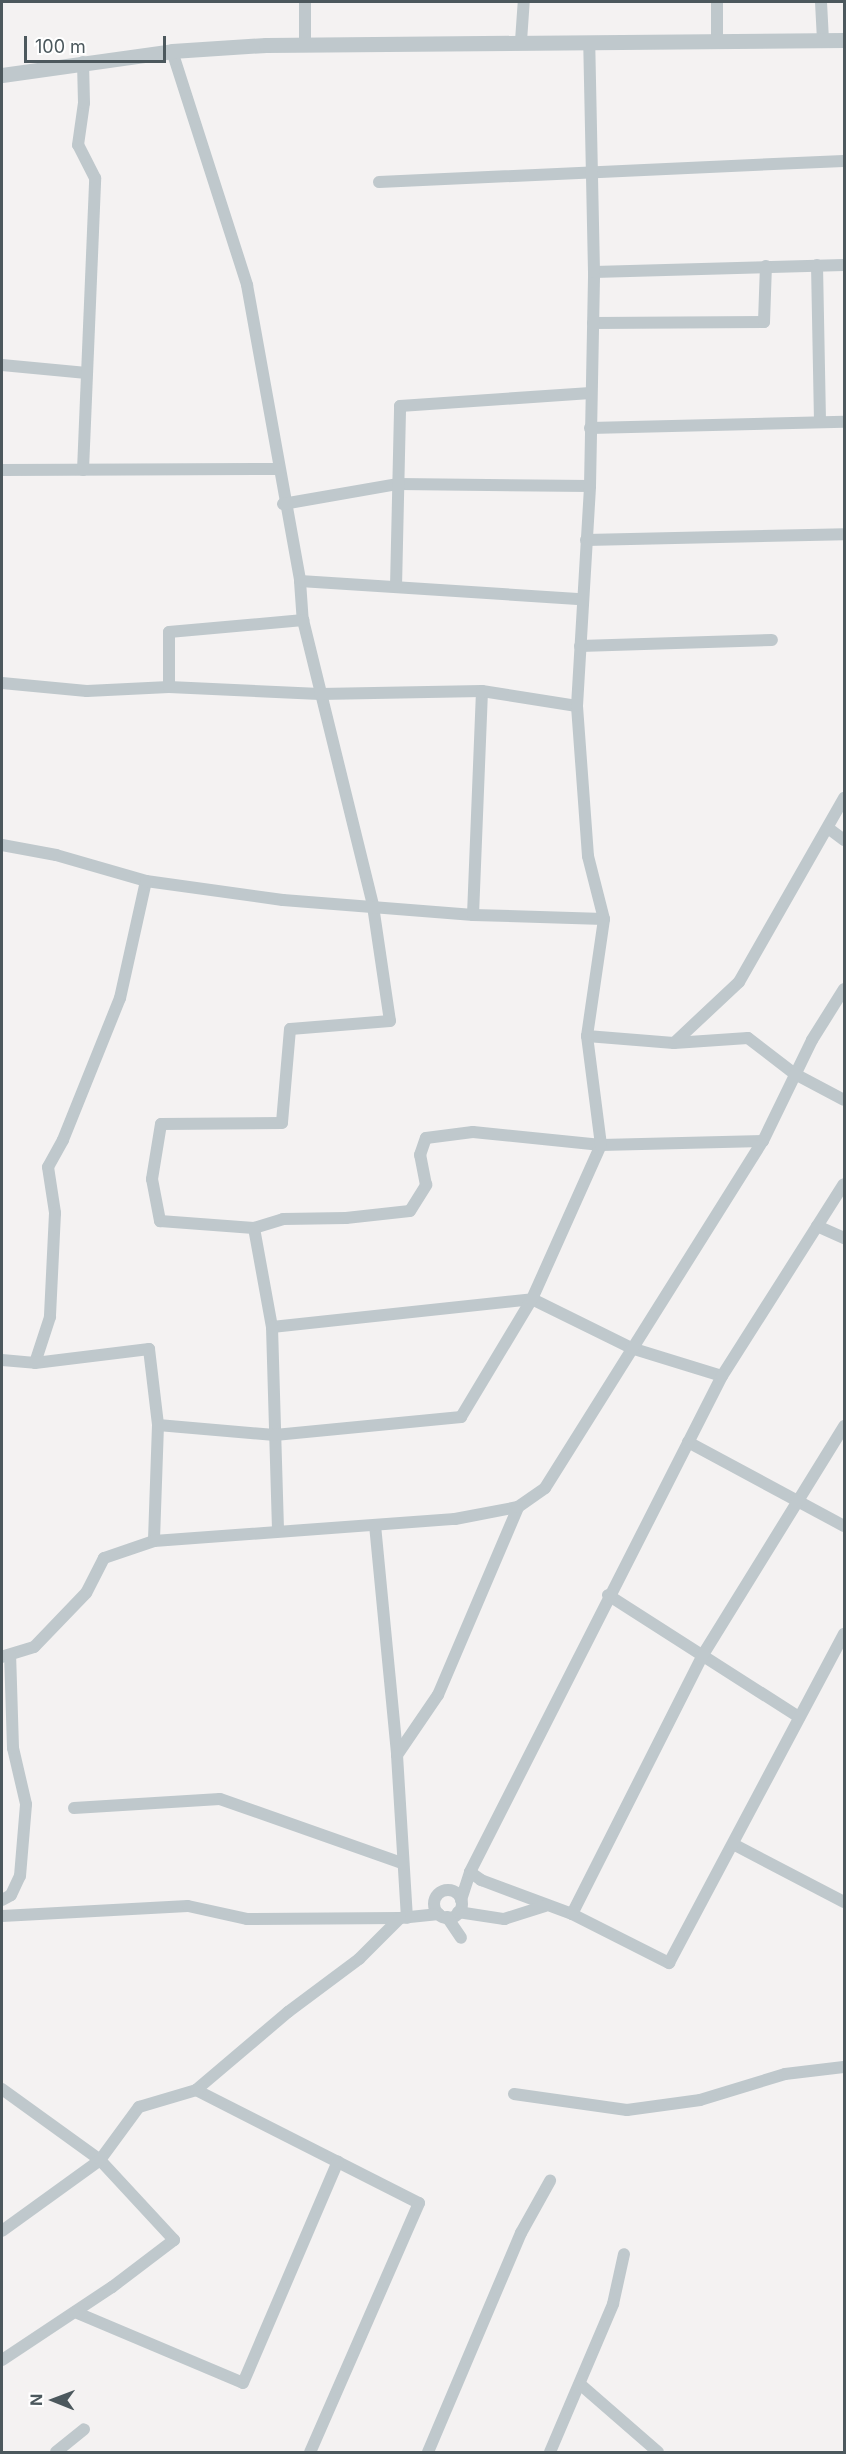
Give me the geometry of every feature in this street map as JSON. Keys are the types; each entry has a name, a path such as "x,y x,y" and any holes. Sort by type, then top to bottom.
{"street":[{"path":"305,2 305,44"},
{"path":"521,41 524,2"},
{"path":"717,2 717,41"},
{"path":"821,2 823,39"},
{"path":"2,75 172,51 305,44 844,40"},
{"path":"158,1425 275,1435 461,1417 532,1299 601,1144 587,1036 604,919 588,856 577,706 581,599 590,486 594,272 590,174 589,42"},
{"path":"172,51 247,285 284,504 300,581 303,620 373,906 390,1021 290,1029 282,1123 161,1124 152,1179 160,1221 254,1228 283,1219 346,1218 410,1211 426,1185 420,1155 426,1138 473,1132 601,1144 764,1141"},
{"path":"82,470 95,178 78,145 84,103 83,62"},
{"path":"379,182 509,174 590,174 696,165 844,161"},
{"path":"818,265 820,422"},
{"path":"594,272 844,265"},
{"path":"593,323 764,322 766,266"},
{"path":"2,365 87,373"},
{"path":"396,587 400,406 591,393"},
{"path":"590,428 844,422"},
{"path":"2,470 279,468"},
{"path":"284,504 398,484 590,486"},
{"path":"586,540 844,534"},
{"path":"300,581 581,599"},
{"path":"169,687 169,632 303,620"},
{"path":"580,646 772,640"},
{"path":"2,683 87,691 169,687 320,694 482,692 577,706"},
{"path":"473,915 482,692"},
{"path":"674,1042 739,982 844,798"},
{"path":"828,828 844,840"},
{"path":"2,845 56,855 146,881 197,891 473,915 604,919"},
{"path":"34,1363 50,1317 55,1213 48,1167 63,1140 120,998 146,881"},
{"path":"2,1900 11,1895 20,1876 26,1804 13,1748 6,1656 34,1647 86,1593 105,1558 154,1541 278,1530 455,1519 518,1507 545,1488 631,1348 764,1141 795,1074 844,989"},
{"path":"587,1036 674,1042 747,1038 795,1074 844,1100"},
{"path":"448,1909 470,1872 608,1595 722,1376 844,1184"},
{"path":"817,1226 844,1238"},
{"path":"254,1228 272,1327 278,1530"},
{"path":"272,1327 532,1299 631,1348 722,1376"},
{"path":"2,1360 34,1363 149,1349 158,1425 154,1541"},
{"path":"572,1914 704,1653 799,1503 844,1426"},
{"path":"688,1442 844,1527"},
{"path":"397,1755 438,1695 518,1507"},
{"path":"375,1525 397,1755 407,1918"},
{"path":"608,1595 704,1653 746,1685 799,1717"},
{"path":"470,1872 545,1906 572,1914 669,1963 844,1635"},
{"path":"74,1808 220,1799 402,1863"},
{"path":"734,1844 844,1902"},
{"path":"460,1938 440,1892 448,1890 470,1872"},
{"path":"448,1890 448,1909"},
{"path":"2,1916 188,1906 247,1919 407,1918 448,1909 504,1919 545,1906"},
{"path":"2,2230 100,2160 139,2107 196,2091 288,2012 359,1959 407,1918"},
{"path":"514,2094 627,2110 700,2100 785,2074 844,2067"},
{"path":"2,2089 100,2160 174,2240 75,2312 2,2360"},
{"path":"196,2091 419,2203 310,2452"},
{"path":"75,2312 243,2383 338,2161"},
{"path":"428,2452 521,2233 550,2181"},
{"path":"550,2452 581,2385 613,2304 624,2254"},
{"path":"581,2385 658,2452"},
{"path":"56,2452 84,2430"}]}
